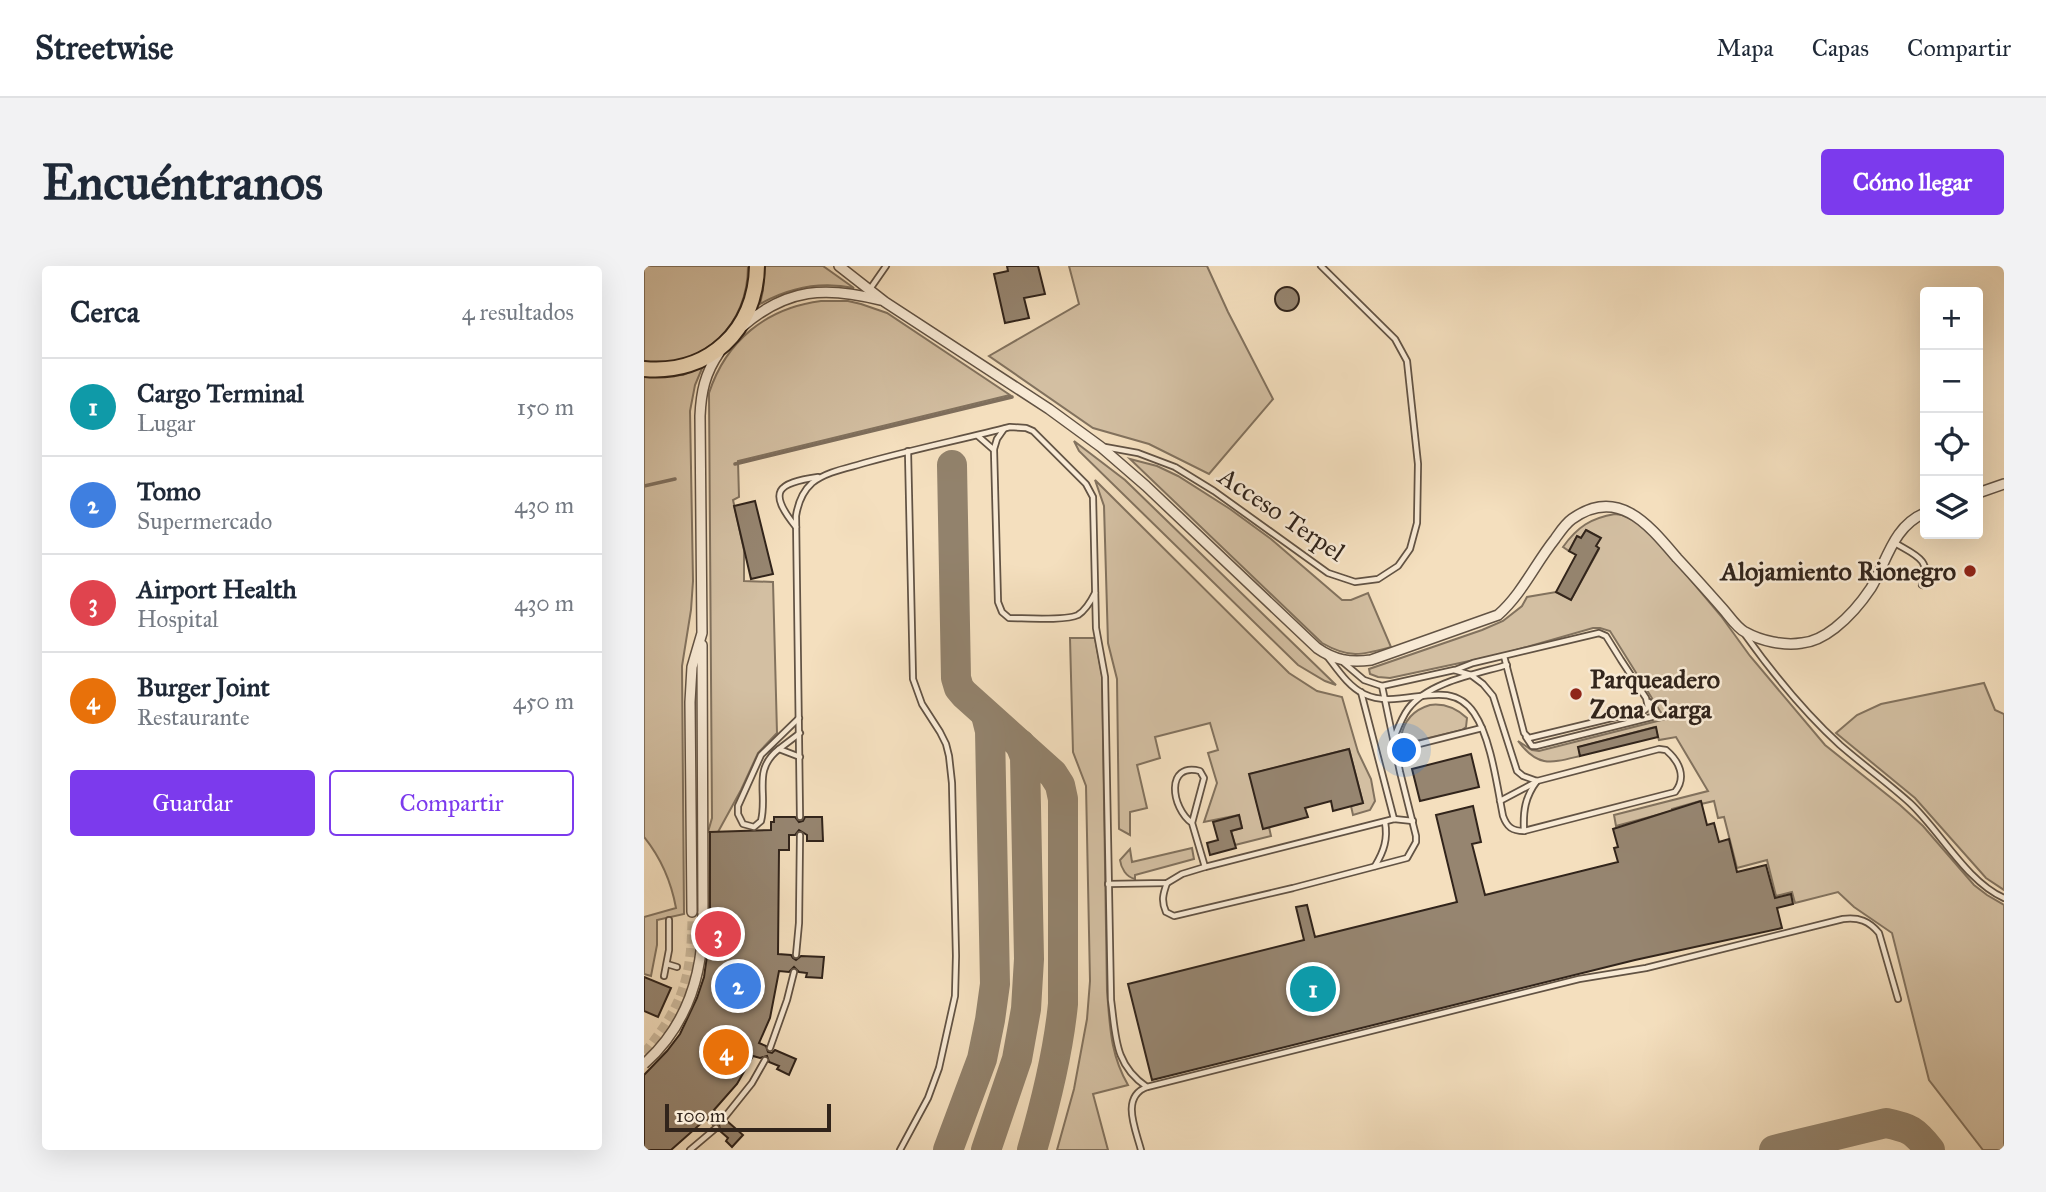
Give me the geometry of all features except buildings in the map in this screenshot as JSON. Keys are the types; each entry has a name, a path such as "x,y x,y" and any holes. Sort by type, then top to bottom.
{"main road":[{"path":"644,369 660,370 687,366 724,345 737,330 751,306 757,266"}],"street":[{"path":"839,266 885,302 1049,409 1101,447 1146,486 1308,640 1325,654 1349,663 1371,660 1498,615 1519,593 1547,548 1568,521 1580,513 1602,507 1628,511 1650,526 1743,632 1785,644 1803,643 1824,635 1861,603 1905,525 1920,516"},
{"path":"737,330 772,306 788,298 806,294 854,293 885,302"},
{"path":"644,1064 673,1030 689,999 701,964 704,943 701,393 712,363 724,345"},
{"path":"1983,491 2004,484"},
{"path":"692,912 690,702 692,667 702,633"}],"lane":[{"path":"851,275 857,266"},
{"path":"870,290 886,266"},
{"name":"Acceso Terpel","path":"1101,447 1138,453 1175,467 1214,491 1328,573 1355,582 1378,579 1398,566 1410,549 1417,523 1418,464 1407,361 1395,339 1321,266"},
{"path":"796,527 780,504 779,498 782,488 791,482 822,477 908,451 1019,426 1041,437 1091,491 1094,506 1097,642 1105,677 1111,1000 1125,1068 1134,1079 1147,1087"},
{"path":"1004,429 994,450 998,602 1002,612 1009,618 1070,617 1087,607 1096,592"},
{"path":"977,435 994,450"},
{"path":"900,1150 928,1098 939,1068 952,1013 956,977 952,783 949,756 940,732 922,704 913,679 908,451"},
{"path":"800,817 796,527 798,502 812,483 822,477"},
{"path":"1894,542 1926,566 1927,575 1922,585"},
{"path":"1743,632 1775,676 1811,716 1841,746 1910,803 1981,883 2004,898"},
{"path":"1340,660 1364,680 1382,686 1595,633 1603,634 1646,698 1654,715 1532,746 1526,736 1504,656"},
{"path":"1325,654 1348,684 1361,692 1385,699 1448,694 1463,700 1474,712 1482,728 1503,816 1508,827 1518,831 1675,792 1681,779 1672,755 1659,749 1537,781 1500,800"},
{"path":"1394,739 1402,717 1420,696 1430,690 1507,666"},
{"path":"1454,670 1471,676 1488,690 1496,704 1517,771 1537,781"},
{"path":"1167,883 1162,897 1163,903 1166,912 1174,916 1407,858 1416,842 1413,821 1382,686"},
{"path":"1361,692 1394,819"},
{"path":"1526,736 1533,738 1645,710 1648,704 1646,698"},
{"path":"800,718 766,749 757,761 737,811 746,826 754,827 761,821 764,767 767,759 800,733"},
{"path":"1395,750 1482,728"},
{"path":"779,749 800,757"},
{"path":"1192,823 1180,811 1175,790 1176,779 1180,774 1191,770 1199,771 1204,778 1192,823 1205,867"},
{"path":"1524,831 1525,804 1537,781"},
{"path":"1108,884 1167,883 1182,874 1205,867 1385,821 1413,821"},
{"path":"1374,867 1385,844 1385,821"},
{"path":"796,955 800,835"},
{"path":"664,976 669,950 669,919"},
{"path":"1141,1150 1131,1103 1140,1090 1147,1087 1579,979 1646,968 1843,919 1860,919 1879,933 1898,999"},
{"path":"667,964 677,967"},
{"path":"770,1048 794,972"},
{"path":"724,1118 752,1083 765,1060"},
{"path":"690,1150 716,1128"}],"shaded area":[{"path":"644,266 748,266 746,287 731,324 704,350 686,358 644,362"},
{"path":"764,266 823,266 854,288 830,285 806,287 783,293 760,304"},
{"path":"1069,266 1207,266 1273,399 1209,474 1149,444 1093,428 989,356 1079,304"},
{"path":"821,301 848,301 887,313 1010,395 738,461 739,497 733,500 744,550 744,581 773,582 777,733 758,753 718,832 708,832 712,818 709,393 726,358 751,330 783,311"},
{"path":"703,366 695,385 690,411 693,581 682,666 684,914 657,920 657,945 651,976 644,974 644,917 676,908 664,870 644,837 644,376 683,375"},
{"path":"1074,441 1125,480 1336,685 1298,665 1079,451"},
{"path":"1130,459 1157,466 1178,476 1230,509 1271,539 1342,600 1351,600 1368,593 1391,647 1356,654 1341,652 1322,643"},
{"path":"1095,480 1289,673 1317,691 1342,697 1358,752 1371,779 1375,801 1370,810 1353,815 1351,806 1363,803 1349,749 1250,774 1263,828 1269,827 1271,836 1235,845 1231,831 1242,828 1239,815 1204,822 1217,783 1208,753 1218,750 1210,723 1155,737 1160,758 1137,765 1147,808 1130,812 1130,835 1119,829 1117,679 1108,643 1104,506"},
{"path":"1615,514 1641,524 1664,548 1825,745 1900,805 1923,826 1974,885 2004,905 2004,1150 1983,1150 1929,1080 1892,933 1854,907 1838,892 1795,903 1792,892 1776,896 1767,860 1737,868 1724,817 1718,818 1714,801 1701,804 1700,801 1616,826 1614,815 1708,791 1676,737 1659,740 1655,727 1579,747 1580,756 1553,761 1532,756 1518,741 1532,750 1539,751 1665,719 1610,631 1593,628 1502,654 1390,678 1370,674 1369,669 1503,621 1522,606 1527,597 1556,592 1571,600 1599,549 1596,546 1600,538 1586,530 1581,538 1577,536 1569,551 1563,547 1585,524"},
{"path":"1070,638 1095,638 1102,675 1107,991 1114,1051 1128,1085 1093,1094 1108,1150 1057,1150 1074,1089 1087,1019 1090,981 1086,786 1073,752"},
{"path":"1984,683 1995,710 2004,714 2004,890 1986,878 1915,798 1836,733 1857,715 1881,704"},
{"path":"1430,705 1459,711 1467,718 1466,727 1412,742 1404,741 1401,737 1407,721 1414,713"},
{"path":"1192,848 1194,859 1135,875 1135,879 1123,869 1120,860 1130,849 1132,862"}],"waterway":[{"path":"735,464 1012,397"},
{"path":"644,486 675,479"}],"taxiway":[{"path":"952,465 956,678 959,688 1053,774 1060,785 1063,799 1063,1004 1051,1078 1032,1150"},
{"path":"948,1150 982,1059 995,984 990,731 986,715"},
{"path":"986,1150 1017,1059 1026,1009 1029,959 1025,757 1020,744"},
{"path":"1774,1150 1886,1123 1911,1131 1930,1150"}],"tunnel":[{"path":"644,1053 668,1019 683,988 690,954 692,912"}],"place":[{"name":"Alojamiento Rionegro","path":"1970,571"},
{"name":"Parqueadero Zona Carga","path":"1576,694"},
{"name":"Airport Health","path":"718,934"},
{"name":"Tomo","path":"738,986"},
{"name":"Cargo Terminal","path":"1313,989"},
{"name":"Burger Joint","path":"726,1052"}]}
